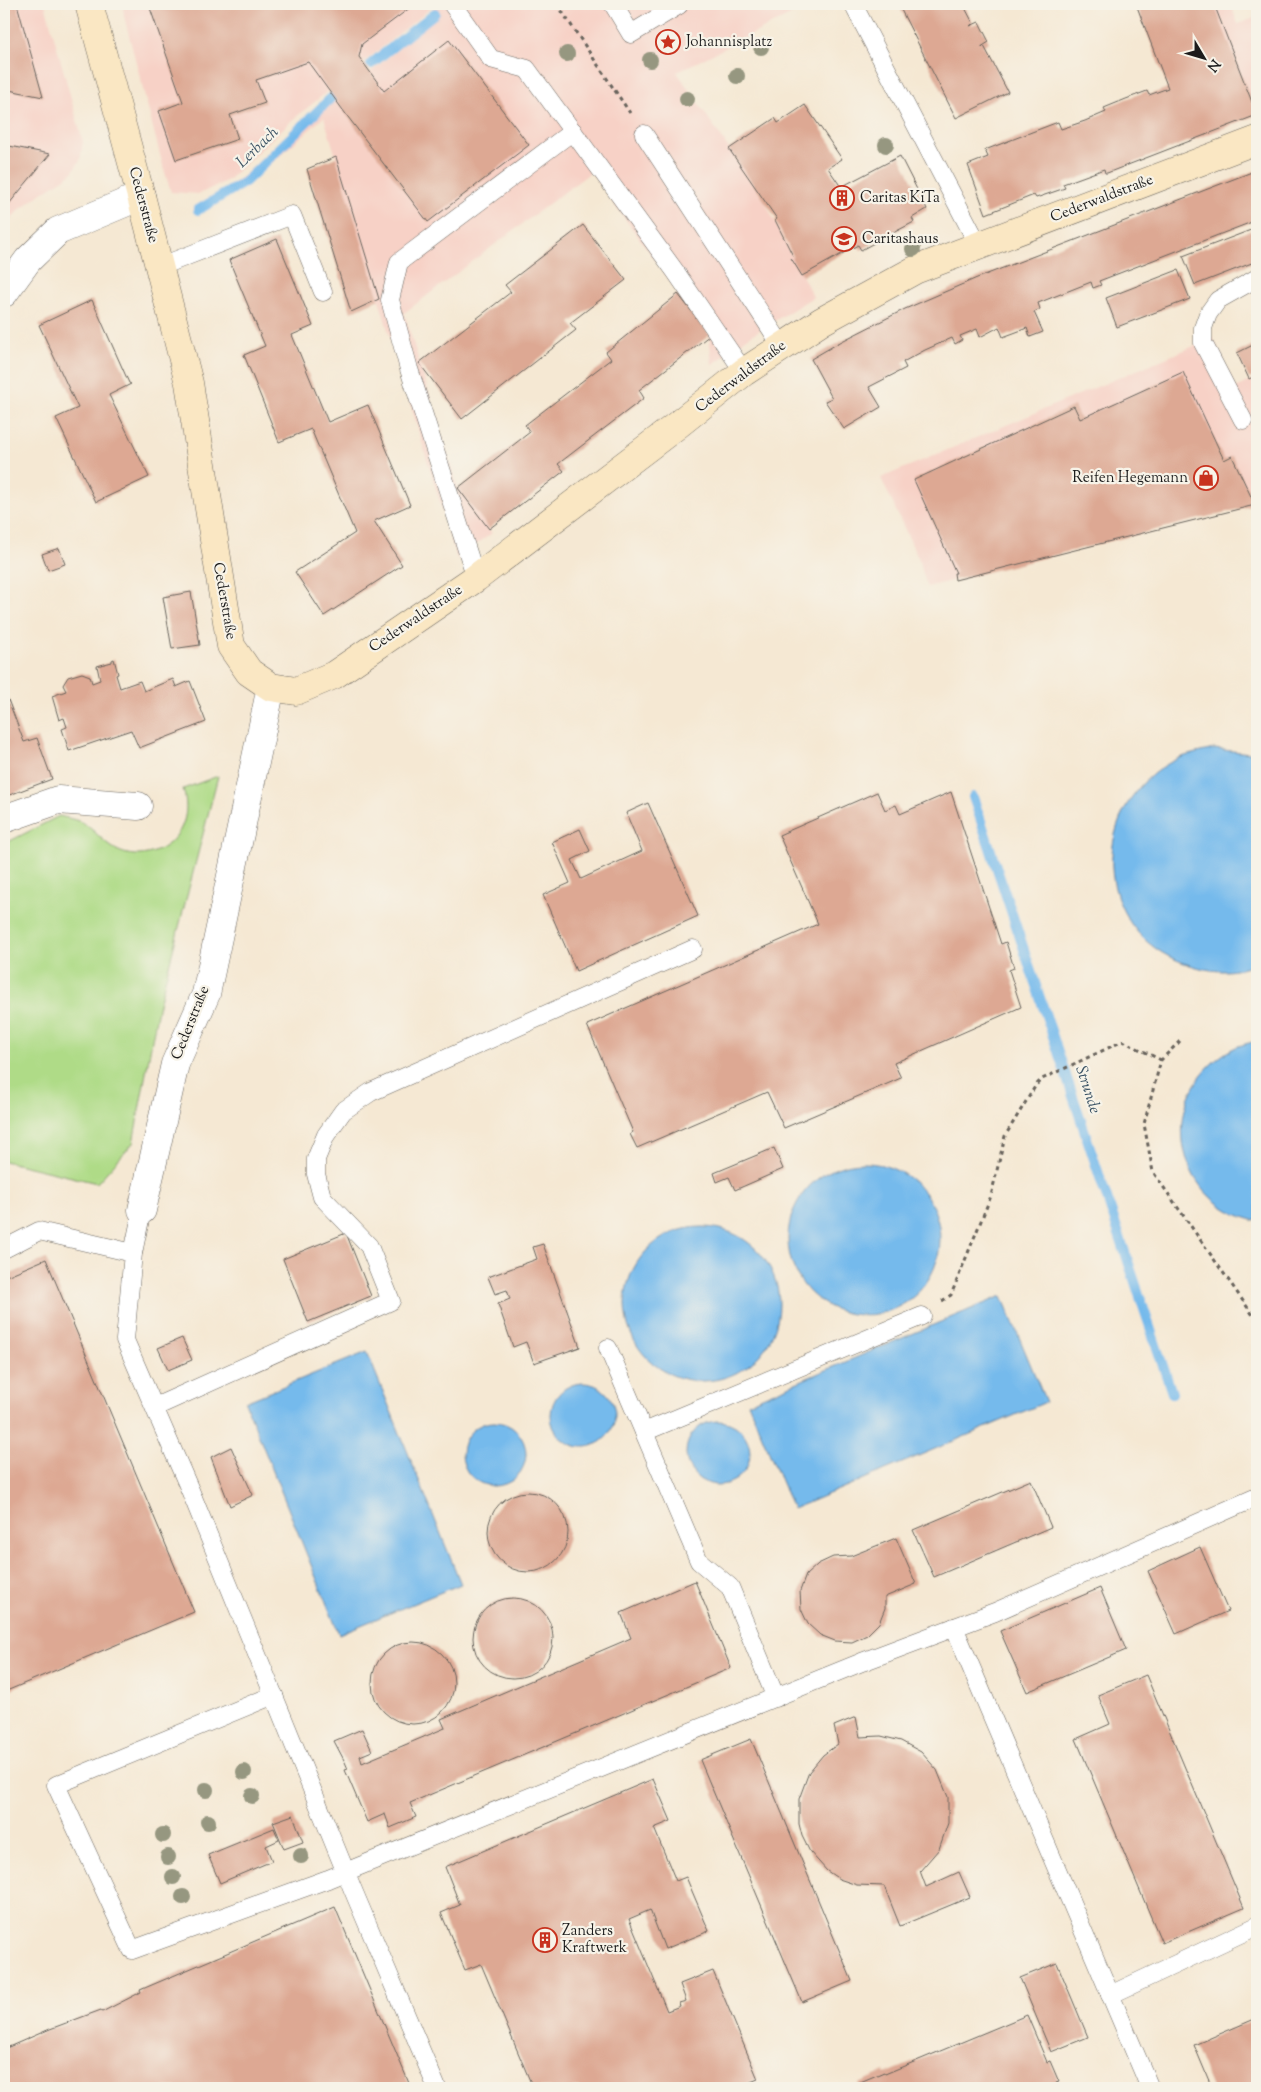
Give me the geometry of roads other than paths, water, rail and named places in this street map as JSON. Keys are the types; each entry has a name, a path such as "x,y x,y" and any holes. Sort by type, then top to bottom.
{"street":[{"name":"Cederstraße","path":"89,4 142,196 189,383 231,646 249,672 271,687 206,994 174,1064 142,1210"},
{"name":"Cederwaldstraße","path":"271,687 296,691 334,675 476,578 744,372 822,321 915,270 1257,140"},
{"path":"4,293 28,260 58,231 142,196"},
{"path":"4,820 58,800 138,806"}],"lane":[{"path":"452,4 491,59 527,69 675,271 744,372"},
{"path":"613,4 631,34 678,5"},
{"path":"856,10 980,246"},
{"path":"476,578 409,369 390,300 396,272 399,262 573,131"},
{"path":"644,134 782,346"},
{"path":"159,267 292,215 322,292"},
{"path":"1243,420 1203,343 1203,328 1208,314 1218,300 1257,278"},
{"path":"155,1407 391,1300 369,1246 322,1197 316,1174 316,1158 326,1135 344,1111 371,1092 693,949"},
{"path":"142,1210 133,1253 125,1340 155,1407 437,2088"},
{"path":"4,1249 39,1231 133,1253"},
{"path":"644,1432 922,1316"},
{"path":"608,1348 699,1561 730,1587 776,1698"},
{"path":"274,1695 56,1785 132,1950 346,1871 862,1662 995,1612 1257,1497"},
{"path":"954,1627 1150,2088"},
{"path":"1110,1995 1257,1926"}],"water":[{"path":"1214,749 1250,753 1257,756 1257,964 1229,971 1192,966 1155,948 1132,925 1117,897 1112,866 1115,835 1127,805 1148,779 1177,759"},
{"path":"1257,1041 1257,1221 1228,1210 1206,1193 1191,1170 1183,1144 1183,1118 1191,1091 1207,1068 1232,1049"},
{"path":"864,1163 879,1164 893,1169 918,1185 934,1210 939,1224 939,1254 934,1268 918,1293 893,1309 879,1314 864,1315 849,1314 835,1309 810,1293 794,1268 789,1254 788,1239 789,1224 794,1210 810,1185 835,1169 849,1164"},
{"path":"702,1227 731,1233 745,1240 756,1250 766,1261 773,1275 779,1304 773,1333 766,1347 756,1358 745,1368 731,1375 702,1381 673,1375 659,1368 648,1358 638,1347 631,1333 625,1304 631,1275 638,1261 648,1250 659,1240 673,1233"},
{"path":"1002,1296 1046,1402 793,1509 748,1403"},
{"path":"367,1352 461,1584 339,1634 245,1402"},
{"path":"583,1383 595,1385 606,1392 613,1403 615,1415 613,1427 606,1438 595,1445 583,1447 571,1445 560,1438 553,1427 551,1415 553,1403 560,1392 571,1385"},
{"path":"718,1421 730,1423 741,1430 748,1441 750,1453 748,1465 741,1476 730,1483 718,1485 706,1483 695,1476 688,1465 686,1453 688,1441 695,1430 706,1423"},
{"path":"494,1422 506,1424 517,1431 524,1442 526,1454 524,1466 517,1477 506,1484 494,1486 482,1484 471,1477 464,1466 462,1454 464,1442 471,1431 482,1424"}],"waterway":[{"name":"Lerbach","path":"371,64 435,13"},
{"name":"Lerbach","path":"198,210 245,182 331,98"},
{"name":"Strunde","path":"973,797 1172,1393"}],"place":[{"name":"Johannisplatz","path":"668,42"},
{"name":"Caritas KiTa","path":"842,198"},
{"name":"Caritashaus","path":"844,239"},
{"name":"Reifen Hegemann","path":"1206,478"},
{"name":"Zanders Kraftwerk","path":"545,1940"}]}
